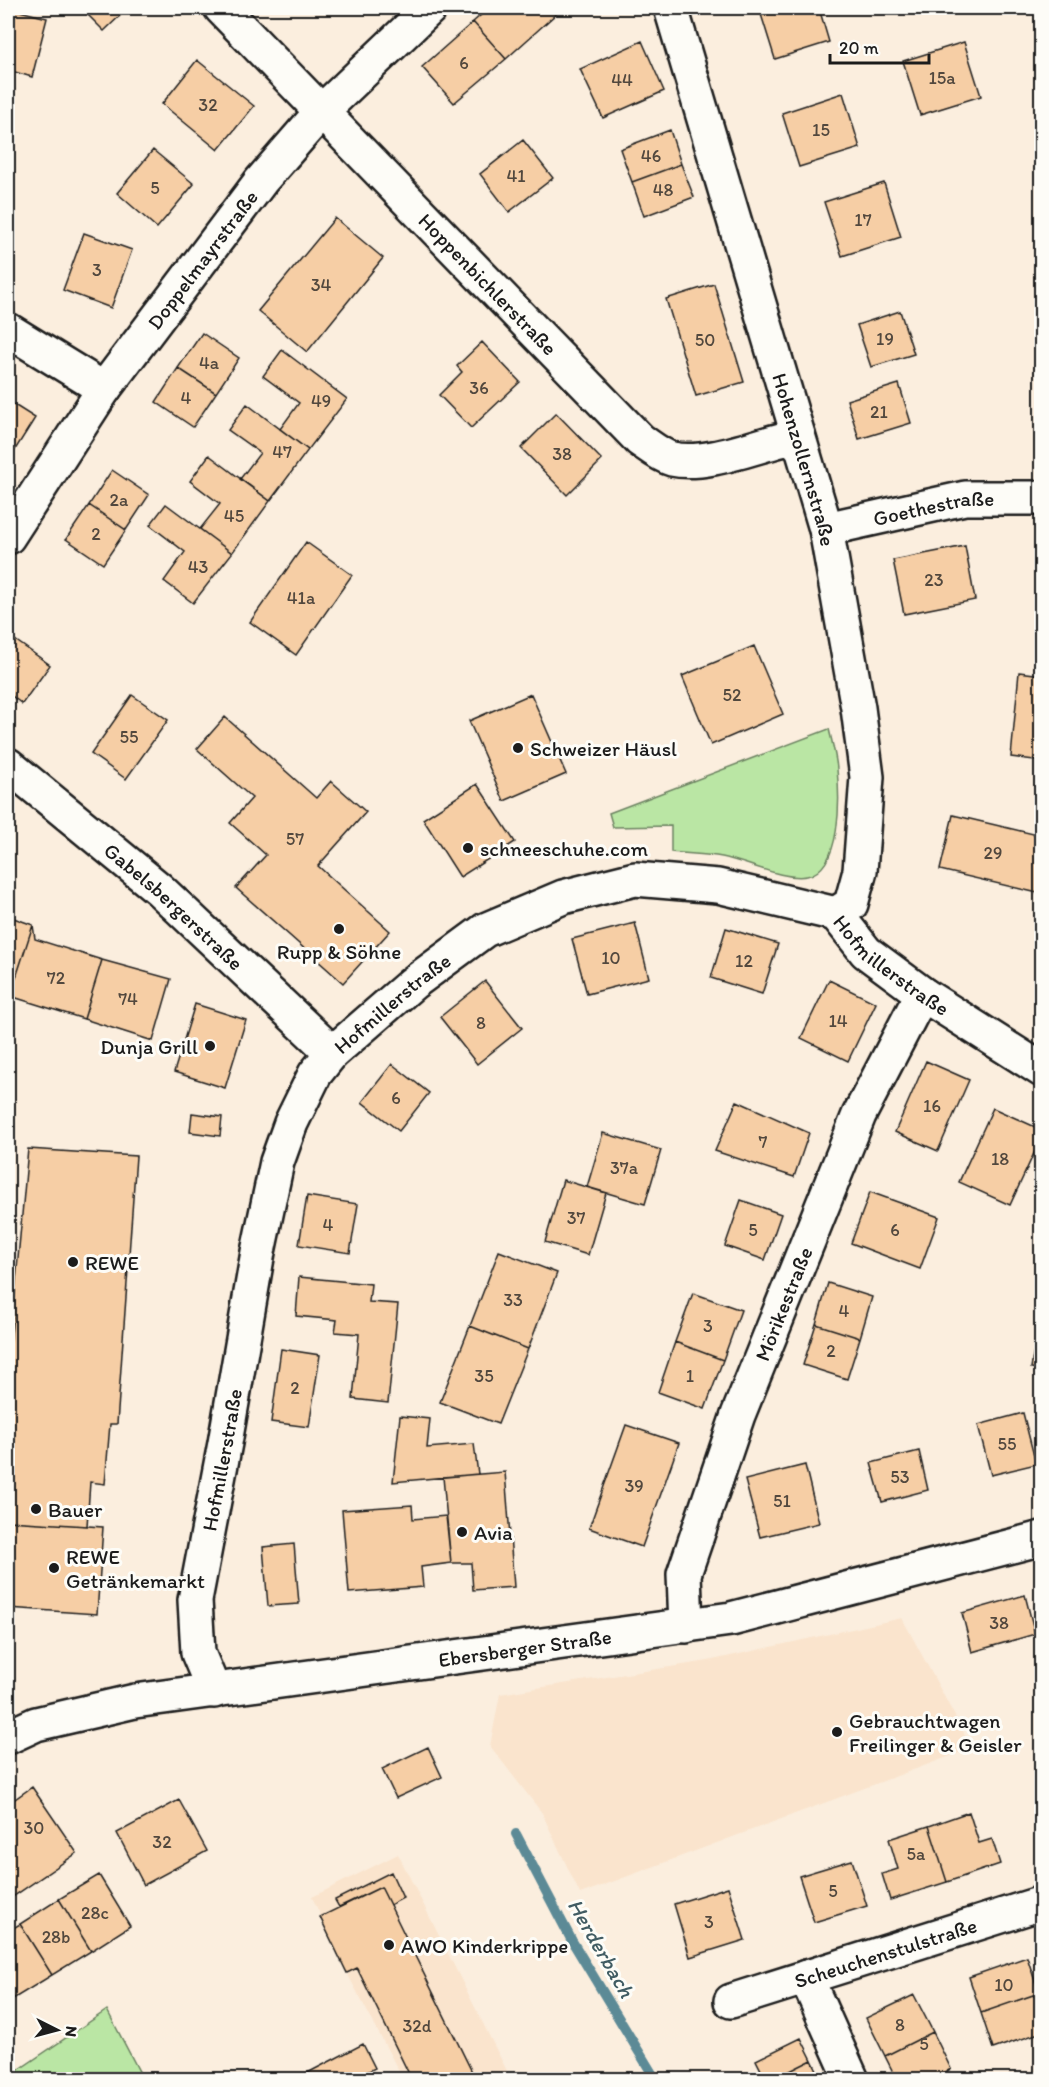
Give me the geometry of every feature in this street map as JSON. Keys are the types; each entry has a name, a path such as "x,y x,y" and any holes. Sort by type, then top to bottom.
{"street":[{"name":"Hoppenbichlerstraße","path":"220,8 640,440 670,459 702,461 798,436"},
{"name":"Doppelmayrstraße","path":"8,537 104,389 261,181 321,112 430,8"},
{"name":"Hohenzollernstraße","path":"670,8 825,529 858,708 867,777 860,871 851,904 836,914"},
{"path":"8,330 104,389"},
{"name":"Goethestraße","path":"825,529 965,498 1041,498"},
{"name":"Gabelsbergerstraße","path":"8,765 159,889 331,1054"},
{"name":"Hofmillerstraße","path":"214,1691 198,1653 195,1600 258,1252 277,1162 291,1123 315,1074 331,1054 413,983 486,930 563,897 635,879 718,886 836,914 866,952 924,995 1041,1070"},
{"name":"Mörikestraße","path":"686,1626 684,1575 738,1415 858,1115 924,995"},
{"name":"Ebersberger Straße","path":"8,1737 36,1724 135,1701 731,1619 1041,1538"},
{"name":"Scheuchenstulstraße","path":"731,2001 1041,1903"},
{"path":"806,1977 852,2079"}],"shaded area":[{"path":"902,1618 972,1748 580,1894 542,1813 490,1746 500,1694 708,1661"},
{"name":"AWO Kinderkrippe","path":"398,1854 511,2079 403,2079 347,1973 312,1897"}],"green space":[{"path":"829,729 836,759 838,782 836,831 833,847 827,860 818,871 807,876 788,876 722,857 671,852 671,826 613,827 609,813"},
{"path":"107,2010 143,2079 21,2079 17,2071"}],"building":[{"path":"8,8 47,18 32,77 8,70"},
{"path":"81,8 128,8 104,31"},
{"path":"489,8 551,8 556,14 506,59 473,22"},
{"path":"770,8 819,8 829,42 775,59 760,11"},
{"path":"473,22 506,59 454,103 422,67"},
{"path":"642,41 664,91 603,118 580,69"},
{"path":"964,42 981,96 920,115 903,61"},
{"path":"197,60 254,106 218,150 162,104"},
{"path":"843,93 860,148 799,167 782,113"},
{"path":"670,130 681,164 632,182 620,149"},
{"path":"523,140 553,178 509,212 480,174"},
{"path":"153,150 194,184 157,228 117,193"},
{"path":"681,164 694,197 644,216 632,182"},
{"path":"884,183 901,237 842,256 824,202"},
{"path":"335,218 383,258 307,352 258,311"},
{"path":"84,233 132,250 111,308 63,290"},
{"path":"714,284 744,382 696,396 666,299"},
{"path":"900,311 914,354 871,367 857,325"},
{"path":"202,333 239,358 216,393 178,368"},
{"path":"482,342 520,382 471,428 439,395 462,372 457,366"},
{"path":"282,350 347,399 308,450 280,429 299,403 263,376"},
{"path":"178,368 216,393 193,427 156,402"},
{"path":"899,384 911,423 859,439 847,400"},
{"path":"1041,395 1042,450 1037,450"},
{"path":"8,401 35,418 8,461"},
{"path":"247,404 308,450 270,501 240,479 260,453 228,430"},
{"path":"556,413 602,460 567,495 521,448"},
{"path":"209,455 270,501 232,553 200,529 220,504 190,481"},
{"path":"112,470 149,495 126,530 89,505"},
{"path":"166,504 232,553 193,603 164,581 185,552 150,525"},
{"path":"89,505 126,530 103,564 66,539"},
{"path":"306,542 352,575 296,655 250,622"},
{"path":"965,546 975,600 904,614 893,560"},
{"path":"8,635 50,665 22,704 8,693"},
{"path":"754,646 783,714 711,745 682,676"},
{"path":"1019,672 1042,675 1042,761 1011,757"},
{"name":"Schweizer Häusl","path":"531,694 566,774 504,801 469,721"},
{"path":"132,695 168,720 126,779 91,754"},
{"path":"225,717 316,798 331,781 366,812 318,866 390,931 343,983 236,888 266,855 230,823 252,798 197,749"},
{"path":"477,784 515,842 460,877 423,819"},
{"path":"953,815 1042,836 1042,894 940,870"},
{"path":"8,916 33,925 10,996 8,995"},
{"path":"635,923 649,978 587,994 572,939"},
{"path":"33,925 35,939 102,960 84,1019 10,996"},
{"path":"726,928 778,944 762,994 711,978"},
{"path":"102,960 171,979 153,1041 84,1019"},
{"path":"829,980 876,1003 848,1061 801,1038"},
{"path":"485,981 522,1028 477,1064 440,1017"},
{"name":"Dunja Grill","path":"195,1004 246,1020 225,1088 174,1072"},
{"path":"926,1061 969,1080 938,1151 895,1132"},
{"path":"392,1064 429,1093 399,1131 362,1102"},
{"path":"737,1101 809,1133 794,1177 715,1151"},
{"path":"993,1108 1042,1130 1042,1136 1010,1205 959,1182"},
{"path":"192,1113 222,1117 220,1136 190,1132"},
{"path":"603,1133 661,1150 645,1204 587,1187"},
{"name":"REWE","path":"28,1149 136,1156 117,1424 110,1424 105,1484 90,1482 87,1526 8,1521 8,1368"},
{"path":"563,1180 606,1193 588,1255 545,1242"},
{"path":"870,1192 939,1217 920,1269 851,1243"},
{"path":"307,1196 358,1204 350,1253 299,1245"},
{"path":"741,1200 781,1214 765,1260 725,1246"},
{"path":"499,1251 557,1273 528,1349 470,1326"},
{"path":"299,1277 371,1284 369,1302 398,1304 388,1403 353,1399 359,1334 335,1332 337,1320 296,1316"},
{"path":"828,1283 872,1297 860,1338 816,1324"},
{"path":"693,1293 741,1310 723,1360 675,1342"},
{"path":"1040,1306 1042,1306 1042,1338 1036,1337"},
{"path":"816,1324 860,1338 847,1379 803,1365"},
{"path":"470,1326 528,1349 498,1424 440,1402"},
{"path":"1036,1337 1042,1338 1042,1369 1031,1368"},
{"path":"675,1342 723,1360 705,1409 658,1392"},
{"path":"281,1349 320,1355 309,1427 271,1422"},
{"path":"1023,1413 1036,1464 991,1475 978,1425"},
{"path":"400,1416 430,1419 427,1448 474,1444 478,1474 393,1482"},
{"path":"626,1425 679,1443 642,1547 589,1528"},
{"path":"919,1451 928,1490 882,1502 871,1463"},
{"path":"805,1465 819,1523 760,1537 745,1480"},
{"path":"505,1472 514,1587 473,1590 471,1563 451,1563 443,1477"},
{"path":"412,1505 413,1519 446,1516 451,1563 421,1567 423,1587 349,1593 342,1510"},
{"name":"REWE Getränkemarkt","path":"8,1521 103,1527 97,1614 8,1608"},
{"path":"294,1544 299,1604 268,1606 263,1547"},
{"path":"1025,1595 1035,1634 972,1652 962,1613"},
{"path":"428,1747 442,1777 396,1798 382,1769"},
{"path":"32,1787 77,1853 8,1900 8,1804"},
{"path":"179,1800 207,1851 144,1885 117,1833"},
{"path":"969,1812 979,1843 992,1839 1000,1864 947,1882 929,1826"},
{"path":"929,1826 947,1882 890,1900 882,1874 898,1869 889,1839"},
{"path":"852,1860 867,1906 814,1922 799,1876"},
{"path":"391,1872 403,1898 390,1905 381,1887 339,1907 335,1900"},
{"path":"99,1875 130,1926 91,1951 59,1899"},
{"path":"381,1887 476,2080 412,2080 357,1968 347,1973 320,1917"},
{"path":"728,1887 745,1940 690,1957 674,1904"},
{"path":"59,1899 91,1951 52,1975 20,1924"},
{"path":"20,1924 52,1975 13,1999 8,1990 8,1931"},
{"path":"1027,1957 1039,1993 981,2013 969,1977"},
{"path":"1039,1993 1042,1999 1042,2032 993,2049 981,2013"},
{"path":"914,1995 933,2032 885,2056 866,2018"},
{"path":"933,2032 951,2069 931,2080 897,2080 885,2056"},
{"path":"801,2038 812,2060 772,2080 766,2080 756,2060"},
{"path":"363,2044 375,2068 355,2078 356,2080 294,2080"},
{"path":"812,2060 822,2080 772,2080"}],"waterway":[{"name":"Herderbach","path":"516,1834 572,1941 656,2080"}],"place":[{"name":"Schweizer Häusl","path":"518,748"},
{"name":"schneeschuhe.com","path":"468,848"},
{"name":"Rupp & Söhne","path":"339,929"},
{"name":"Dunja Grill","path":"210,1046"},
{"name":"REWE","path":"73,1262"},
{"name":"Bauer","path":"36,1509"},
{"name":"Avia","path":"462,1532"},
{"name":"REWE Getränkemarkt","path":"54,1568"},
{"name":"Gebrauchtwagen Freilinger & Geisler","path":"837,1732"},
{"name":"AWO Kinderkrippe","path":"389,1945"}]}
